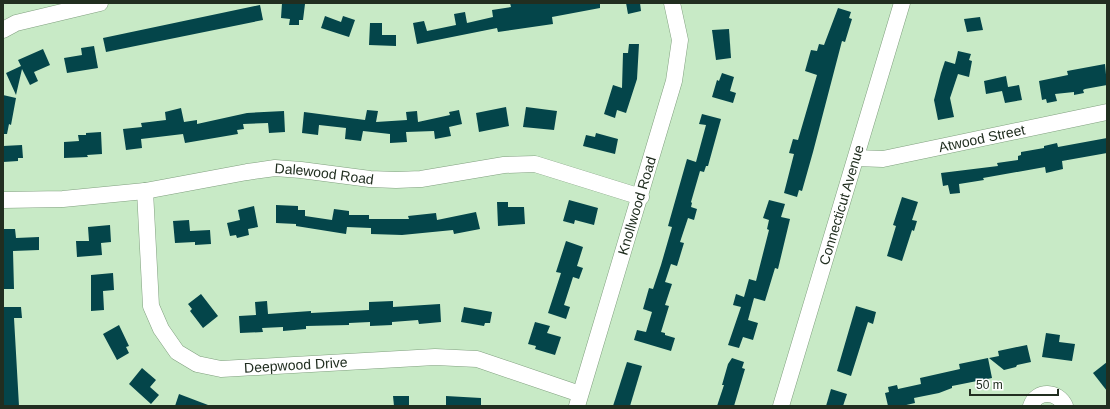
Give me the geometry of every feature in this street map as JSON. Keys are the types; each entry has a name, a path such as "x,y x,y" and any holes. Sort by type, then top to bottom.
{"street":[{"path":"3,30 16,23 100,3"},
{"name":"Knollwood Road","path":"578,400 641,197 674,81 680,40 672,3"},
{"name":"Connecticut Avenue","path":"781,406 902,3"},
{"name":"Atwood Street","path":"856,158 883,159 1107,112"},
{"name":"Dalewood Road","path":"3,200 63,199 145,191 274,168 370,179 396,180 421,179 504,165 535,164 641,197"},
{"name":"Deepwood Drive","path":"145,191 151,306 161,329 177,352 198,364 221,370 435,357 477,359 578,400"},
{"path":"1031,406 1036,398 1046,393 1058,396 1066,406"}],"building":[{"path":"282,3 305,4 303,20 299,20 299,25 289,25 290,19 281,18"},
{"path":"510,3 600,3 600,8 552,17 553,24 498,32 497,28 417,44 413,23 424,21 427,31 456,25 454,14 465,12 467,23 493,17 492,10 511,7"},
{"path":"626,3 640,3 641,11 628,14"},
{"path":"260,5 263,20 106,52 103,38"},
{"path":"838,8 851,12 849,18 852,19 845,42 842,41 802,191 799,190 797,197 784,193 794,154 789,153 793,139 798,140 817,75 805,71 811,50 817,51 819,44 824,45"},
{"path":"325,16 341,22 343,16 355,20 349,37 321,28"},
{"path":"980,17 983,30 967,32 964,19"},
{"path":"370,23 382,23 382,35 396,35 396,46 369,45"},
{"path":"729,29 731,58 716,60 712,30"},
{"path":"629,44 639,44 637,79 626,113 617,110 615,118 604,114 613,85 622,88 623,53 628,53"},
{"path":"94,46 98,68 67,73 64,58 82,55 81,48"},
{"path":"43,49 50,65 34,72 38,81 30,85 22,69 16,95 6,73 21,66 18,60"},
{"path":"958,51 971,54 969,60 972,61 969,77 958,74 950,98 954,117 938,120 934,100 941,73 945,61 955,64"},
{"path":"1105,64 1107,85 1085,89 1083,90 1084,93 1074,95 1074,92 1055,94 1057,101 1047,103 1046,99 1042,100 1039,81 1068,75 1067,71"},
{"path":"722,73 734,77 730,91 736,93 733,103 712,97 717,80 719,81"},
{"path":"1006,76 1008,87 1019,85 1022,100 1005,103 1002,91 986,94 984,81"},
{"path":"3,95 16,98 11,125 9,124 7,134 3,134"},
{"path":"506,107 509,126 479,132 476,113"},
{"path":"526,107 557,111 554,130 523,127"},
{"path":"181,108 184,122 197,120 197,124 247,113 284,111 285,132 269,133 268,123 243,124 244,129 237,130 238,134 185,143 183,134 141,139 142,148 126,150 123,129 142,127 141,123 166,120 165,112"},
{"path":"367,110 378,111 376,122 407,120 406,112 417,111 418,122 450,115 449,112 459,110 462,124 449,127 451,136 435,139 434,131 406,132 407,142 390,143 390,134 363,131 361,141 345,139 346,128 319,125 318,135 302,133 304,112 365,120"},
{"path":"702,114 721,119 708,166 706,166 704,172 700,171 691,202 691,207 697,209 694,220 688,218 680,242 684,243 677,266 671,264 665,282 672,284 665,305 669,306 661,332 675,338 671,351 634,340 637,330 646,332 652,312 643,309 649,288 653,289 661,265 672,227 668,226 687,159 696,162 706,125 699,124"},
{"path":"101,132 102,154 87,155 88,157 64,158 64,142 79,141 78,135"},
{"path":"596,133 618,139 615,154 583,146 586,135 595,137"},
{"path":"1107,138 1107,153 1062,161 1063,169 1046,173 1045,167 983,178 984,180 959,184 960,193 950,194 948,185 943,186 941,173 998,166 997,163 1018,160 1018,156 1021,155 1021,152 1044,148 1044,146 1057,143 1058,147"},
{"path":"22,145 23,158 18,158 18,161 3,162 3,146"},
{"path":"902,197 918,202 912,220 917,221 914,231 912,230 902,261 887,256 896,226 893,225"},
{"path":"569,200 598,208 594,225 575,220 574,224 563,221"},
{"path":"769,200 785,204 781,217 790,219 778,269 775,268 765,301 754,298 748,320 758,323 753,340 743,337 739,348 728,345 741,307 733,305 736,294 744,297 749,279 756,281 769,230 767,229 769,220 763,218"},
{"path":"497,202 508,202 508,207 524,207 525,224 498,226"},
{"path":"276,205 298,206 298,210 305,210 305,216 332,220 334,209 349,211 349,215 369,215 369,219 409,219 408,216 436,213 437,220 476,212 480,229 454,234 453,230 402,235 371,234 371,228 347,227 346,234 296,226 296,224 276,223"},
{"path":"254,206 258,227 248,229 249,235 237,238 236,235 230,236 227,223 240,220 238,210"},
{"path":"189,220 190,231 210,230 211,244 195,245 195,242 175,243 173,221"},
{"path":"110,225 111,242 101,243 102,255 77,257 76,241 89,241 88,227"},
{"path":"3,229 15,229 16,238 39,237 39,250 13,251 14,289 3,289"},
{"path":"566,241 583,247 577,266 583,268 579,279 573,277 564,305 570,307 566,319 548,313 561,273 556,272"},
{"path":"113,273 114,290 103,291 104,310 91,311 91,275"},
{"path":"201,294 218,316 203,328 190,311 192,309 188,304"},
{"path":"267,301 268,314 311,311 311,313 369,310 369,302 393,301 393,307 440,304 441,322 419,324 418,320 392,322 392,325 370,326 370,322 349,323 349,325 306,326 306,329 283,331 283,327 262,328 263,332 240,333 239,316 256,315 255,302"},
{"path":"856,306 876,312 873,324 868,322 851,376 837,371"},
{"path":"3,307 21,307 22,318 14,318 19,406 4,406"},
{"path":"464,307 492,312 490,323 485,323 484,326 461,322"},
{"path":"535,322 550,326 547,333 561,337 555,355 535,349 536,346 528,344"},
{"path":"119,325 129,346 126,347 129,353 117,360 103,334"},
{"path":"1046,333 1060,335 1059,342 1075,344 1072,361 1042,357"},
{"path":"1027,345 1031,362 1004,370 989,358 999,356 998,351"},
{"path":"732,358 744,362 742,368 745,369 734,406 717,406 724,385 722,385 728,364"},
{"path":"988,358 992,378 952,386 952,388 939,393 914,398 915,403 902,406 888,406 885,393 889,392 888,387 897,385 898,389 921,384 920,378 960,369 959,364"},
{"path":"627,362 642,366 630,406 613,406"},
{"path":"1107,362 1107,391 1093,373"},
{"path":"142,368 156,380 150,387 159,395 151,404 129,384"},
{"path":"831,389 847,394 843,406 826,406"},
{"path":"179,394 208,405 208,406 175,406"},
{"path":"393,396 409,396 409,406 394,406"},
{"path":"446,396 481,398 481,406 446,406"}]}
